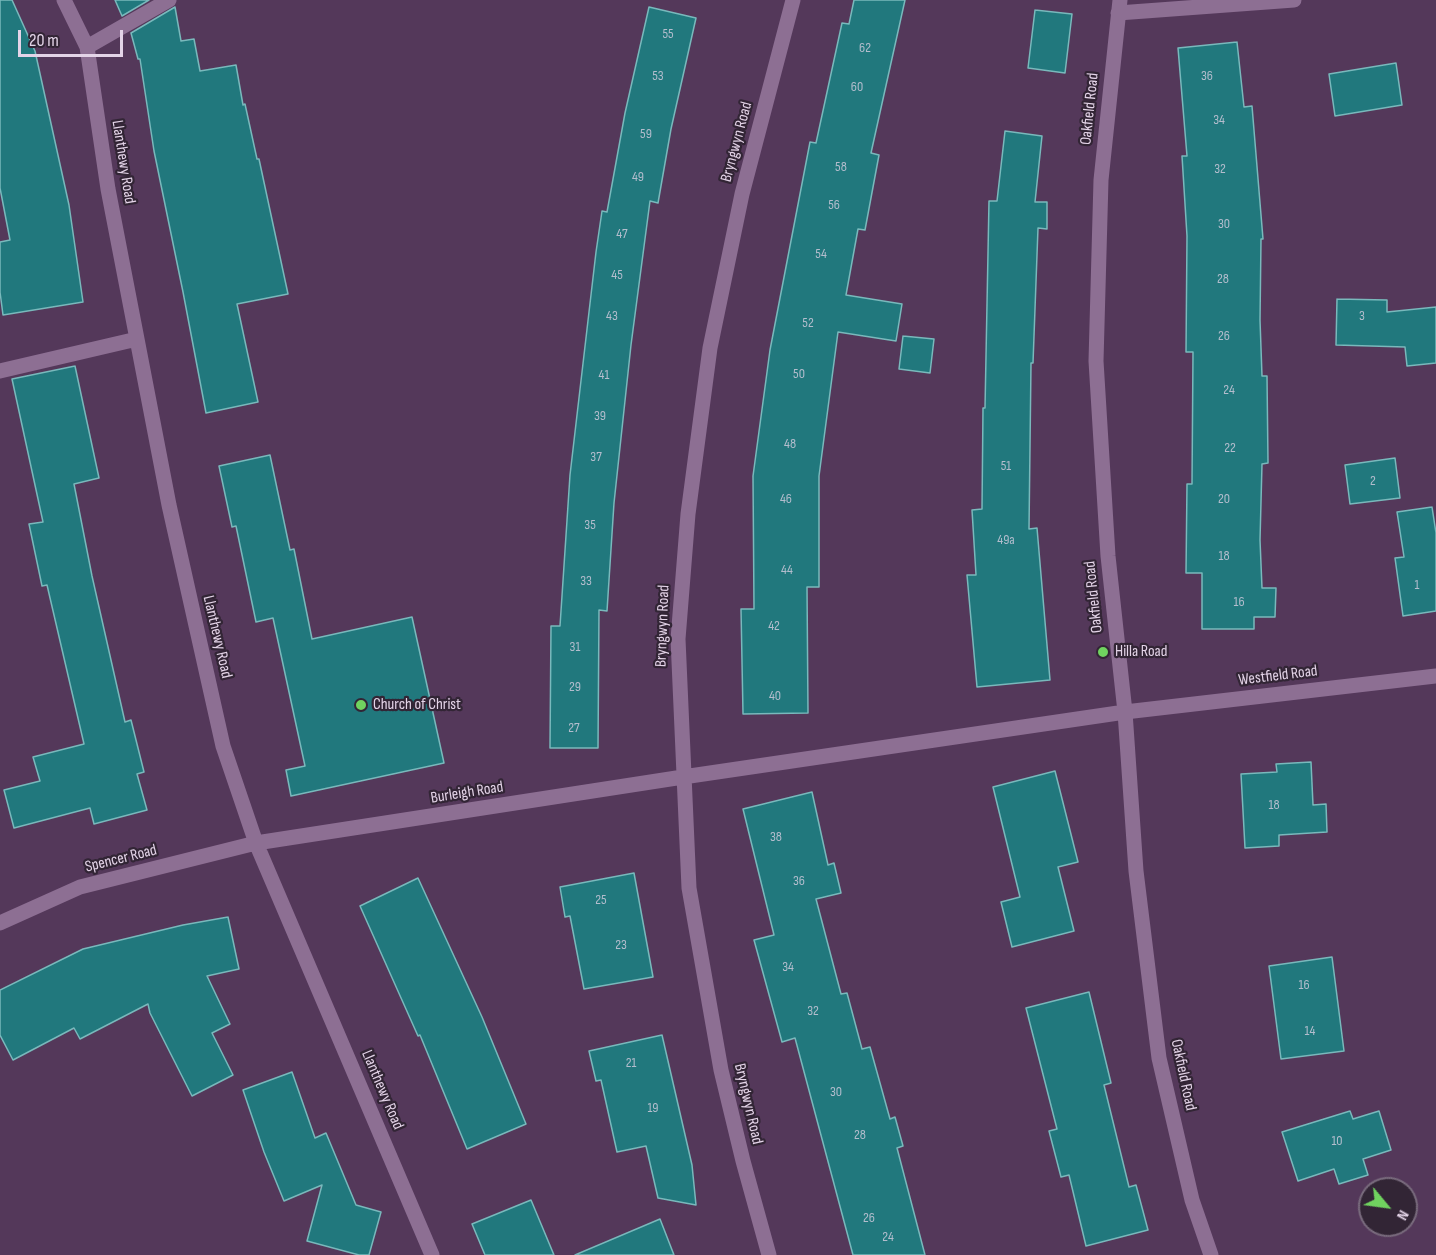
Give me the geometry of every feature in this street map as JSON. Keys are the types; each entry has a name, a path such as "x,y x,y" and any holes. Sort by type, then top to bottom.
{"street":[{"name":"Llanthewy Road","path":"64,0 87,47 108,189 169,505 223,746 256,843 432,1255"},
{"path":"87,47 169,0"},
{"name":"Bryngwyn Road","path":"769,1255 726,1093 699,956 689,888 678,639 688,514 710,348 742,194 793,0"},
{"path":"1119,6 1294,0"},
{"name":"Oakfield Road","path":"1119,6 1101,180 1096,361 1108,556 1125,712 1136,871 1159,1058 1192,1200 1211,1255"},
{"path":"0,371 137,339"},
{"name":"Westfield Road","path":"1125,712 1436,675"},
{"path":"683,777 1125,712"},
{"name":"Burleigh Road","path":"256,843 683,777"},
{"name":"Spencer Road","path":"0,923 80,887 256,843"}],"building":[{"path":"0,0 12,0 35,51 69,205 83,302 3,315 0,292 0,242 10,240 0,188"},
{"path":"115,0 149,0 122,16"},
{"path":"854,0 905,0 871,153 879,155 865,230 858,229 846,295 902,304 896,341 838,332 819,476 819,587 807,587 808,713 743,714 741,609 754,609 753,476 770,350 810,142 816,143 842,23 849,24"},
{"path":"175,7 181,41 194,39 200,71 236,65 243,105 245,104 257,159 259,159 288,294 237,304 258,402 206,413 154,151 140,59 138,59 131,33"},
{"path":"649,7 696,18 671,129 658,203 650,201 631,345 614,503 607,611 599,610 598,748 550,748 551,626 560,626 570,475 596,252 602,211 607,212 625,113"},
{"path":"1035,10 1072,14 1065,73 1028,68"},
{"path":"1237,42 1244,107 1252,106 1263,239 1261,239 1260,320 1262,376 1267,376 1268,463 1262,464 1260,540 1262,588 1276,588 1275,617 1254,617 1254,629 1202,629 1202,573 1186,573 1187,484 1192,484 1193,352 1186,352 1187,236 1182,156 1187,156 1178,48"},
{"path":"1396,63 1402,105 1335,116 1329,74"},
{"path":"1005,131 1042,136 1035,202 1047,202 1047,229 1038,228 1033,363 1031,363 1029,529 1037,528 1050,680 977,687 967,575 976,575 972,510 982,509 989,201 997,201"},
{"path":"1337,299 1387,300 1387,312 1436,307 1436,363 1407,366 1405,347 1336,345"},
{"path":"903,336 934,339 930,373 899,369"},
{"path":"75,366 99,478 74,484 125,722 131,720 144,772 137,774 147,810 94,824 90,808 14,828 4,790 40,781 33,757 84,744 47,585 42,586 29,524 43,522 12,379"},
{"name":"Church of Christ","path":"270,455 290,550 294,549 312,639 412,617 444,763 291,796 286,770 305,766 273,618 256,622 236,526 232,527 219,466"},
{"path":"1395,458 1400,498 1350,504 1345,465"},
{"path":"1432,507 1436,533 1436,611 1403,616 1395,558 1404,557 1397,512"},
{"path":"1311,762 1313,805 1326,804 1327,832 1279,835 1279,846 1245,848 1241,774 1277,772 1276,764"},
{"path":"1055,771 1078,862 1058,867 1074,931 1012,947 1001,902 1020,897 993,787"},
{"path":"812,792 828,865 834,863 841,893 816,899 841,994 847,993 862,1049 870,1047 890,1119 895,1117 903,1146 897,1148 925,1255 853,1255 795,1038 782,1042 754,940 774,935 743,809"},
{"path":"634,873 653,977 584,989 570,916 565,917 560,887"},
{"path":"418,878 482,1017 526,1124 467,1149 420,1035 418,1036 360,906"},
{"path":"228,917 239,969 207,976 230,1024 212,1033 233,1075 192,1096 150,1013 148,1004 80,1039 74,1028 13,1060 0,1035 0,990 83,949 183,925"},
{"path":"1332,957 1344,1051 1281,1059 1269,966"},
{"path":"1089,992 1111,1083 1104,1085 1129,1187 1136,1185 1148,1230 1086,1246 1069,1175 1061,1177 1049,1131 1057,1129 1026,1008"},
{"path":"662,1035 692,1165 696,1205 658,1198 646,1146 617,1152 601,1080 596,1081 589,1051"},
{"path":"292,1072 315,1138 326,1133 356,1205 381,1212 369,1255 359,1255 307,1241 322,1185 284,1201 243,1090"},
{"path":"1350,1111 1353,1119 1379,1111 1391,1150 1363,1159 1368,1175 1339,1184 1334,1169 1298,1181 1282,1132"},
{"path":"531,1200 554,1255 485,1255 472,1224"},
{"path":"660,1219 674,1255 575,1255"}],"place":[{"name":"Hilla Road","path":"1103,652"},
{"name":"Church of Christ","path":"361,705"}]}
